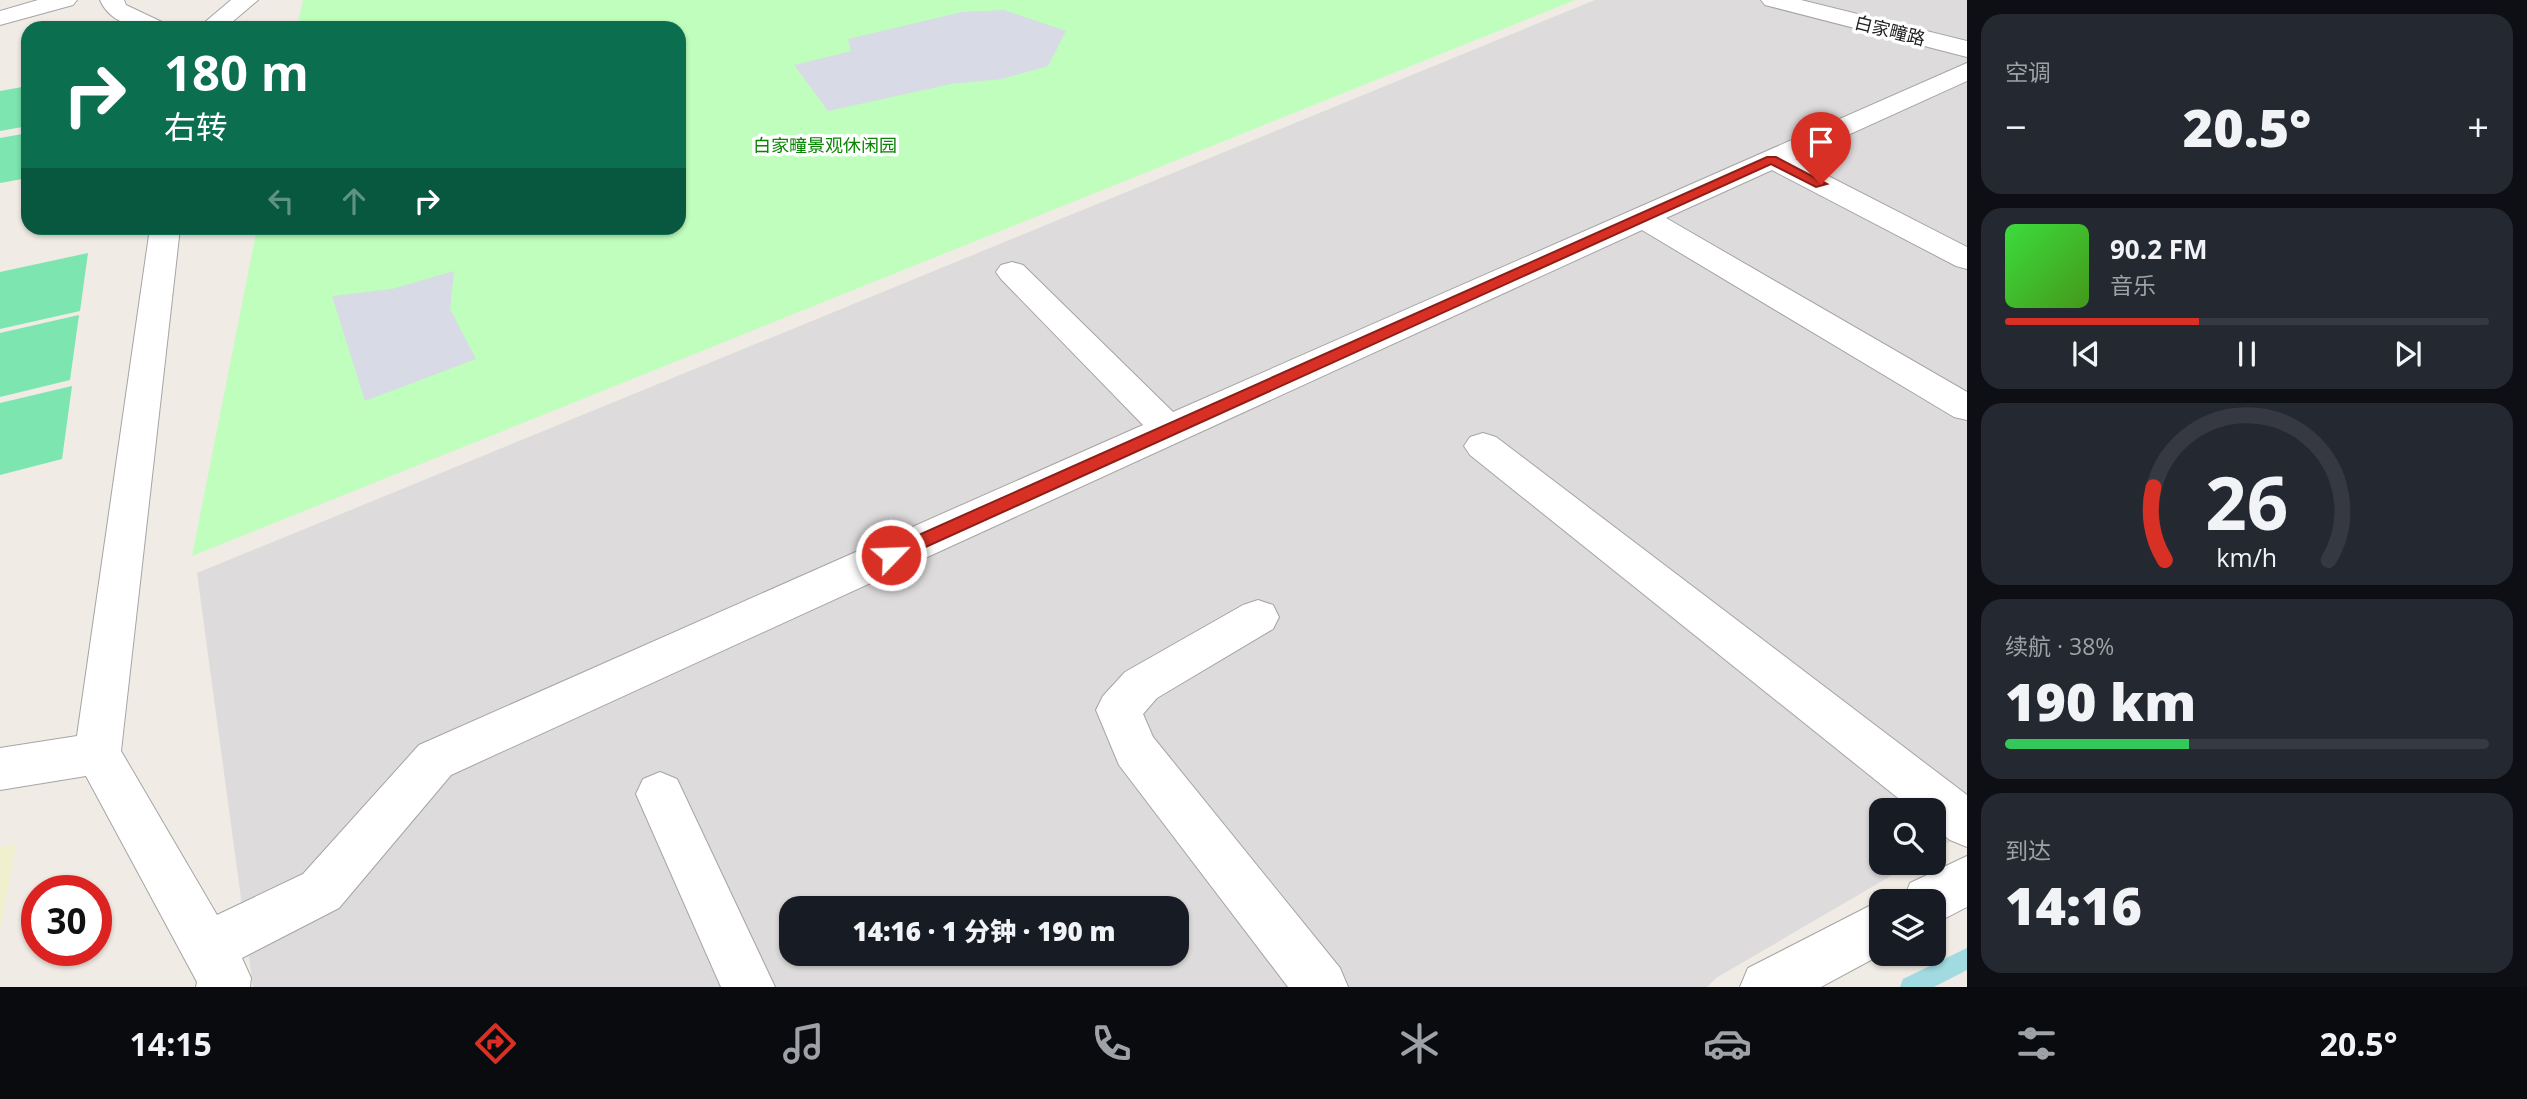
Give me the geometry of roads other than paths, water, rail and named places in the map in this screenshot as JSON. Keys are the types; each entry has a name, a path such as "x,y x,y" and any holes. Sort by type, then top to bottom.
{"street":[{"path":"0,18 65,0"},
{"path":"112,0 116,9 141,21"},
{"path":"219,21 246,0"},
{"name":"白家疃路","path":"1773,0 1967,49"},
{"path":"1938,42 1967,29"},
{"path":"207,948 321,891 435,760 1967,71"},
{"path":"1772,159 1967,259"},
{"path":"1642,217 1967,408"},
{"path":"164,235 98,753 224,978 223,987"},
{"path":"1012,272 1169,430"},
{"path":"1483,446 1967,824"},
{"path":"1258,617 1141,685 1119,710 1135,750 1321,987"},
{"path":"0,769 98,753"},
{"path":"660,794 748,987"},
{"path":"1946,891 1967,880"},
{"path":"1767,987 1869,932"}],"waterway":[{"path":"1911,987 1967,959"}],"park label":[{"name":"白家疃景观休闲园","path":"825,145"}]}
